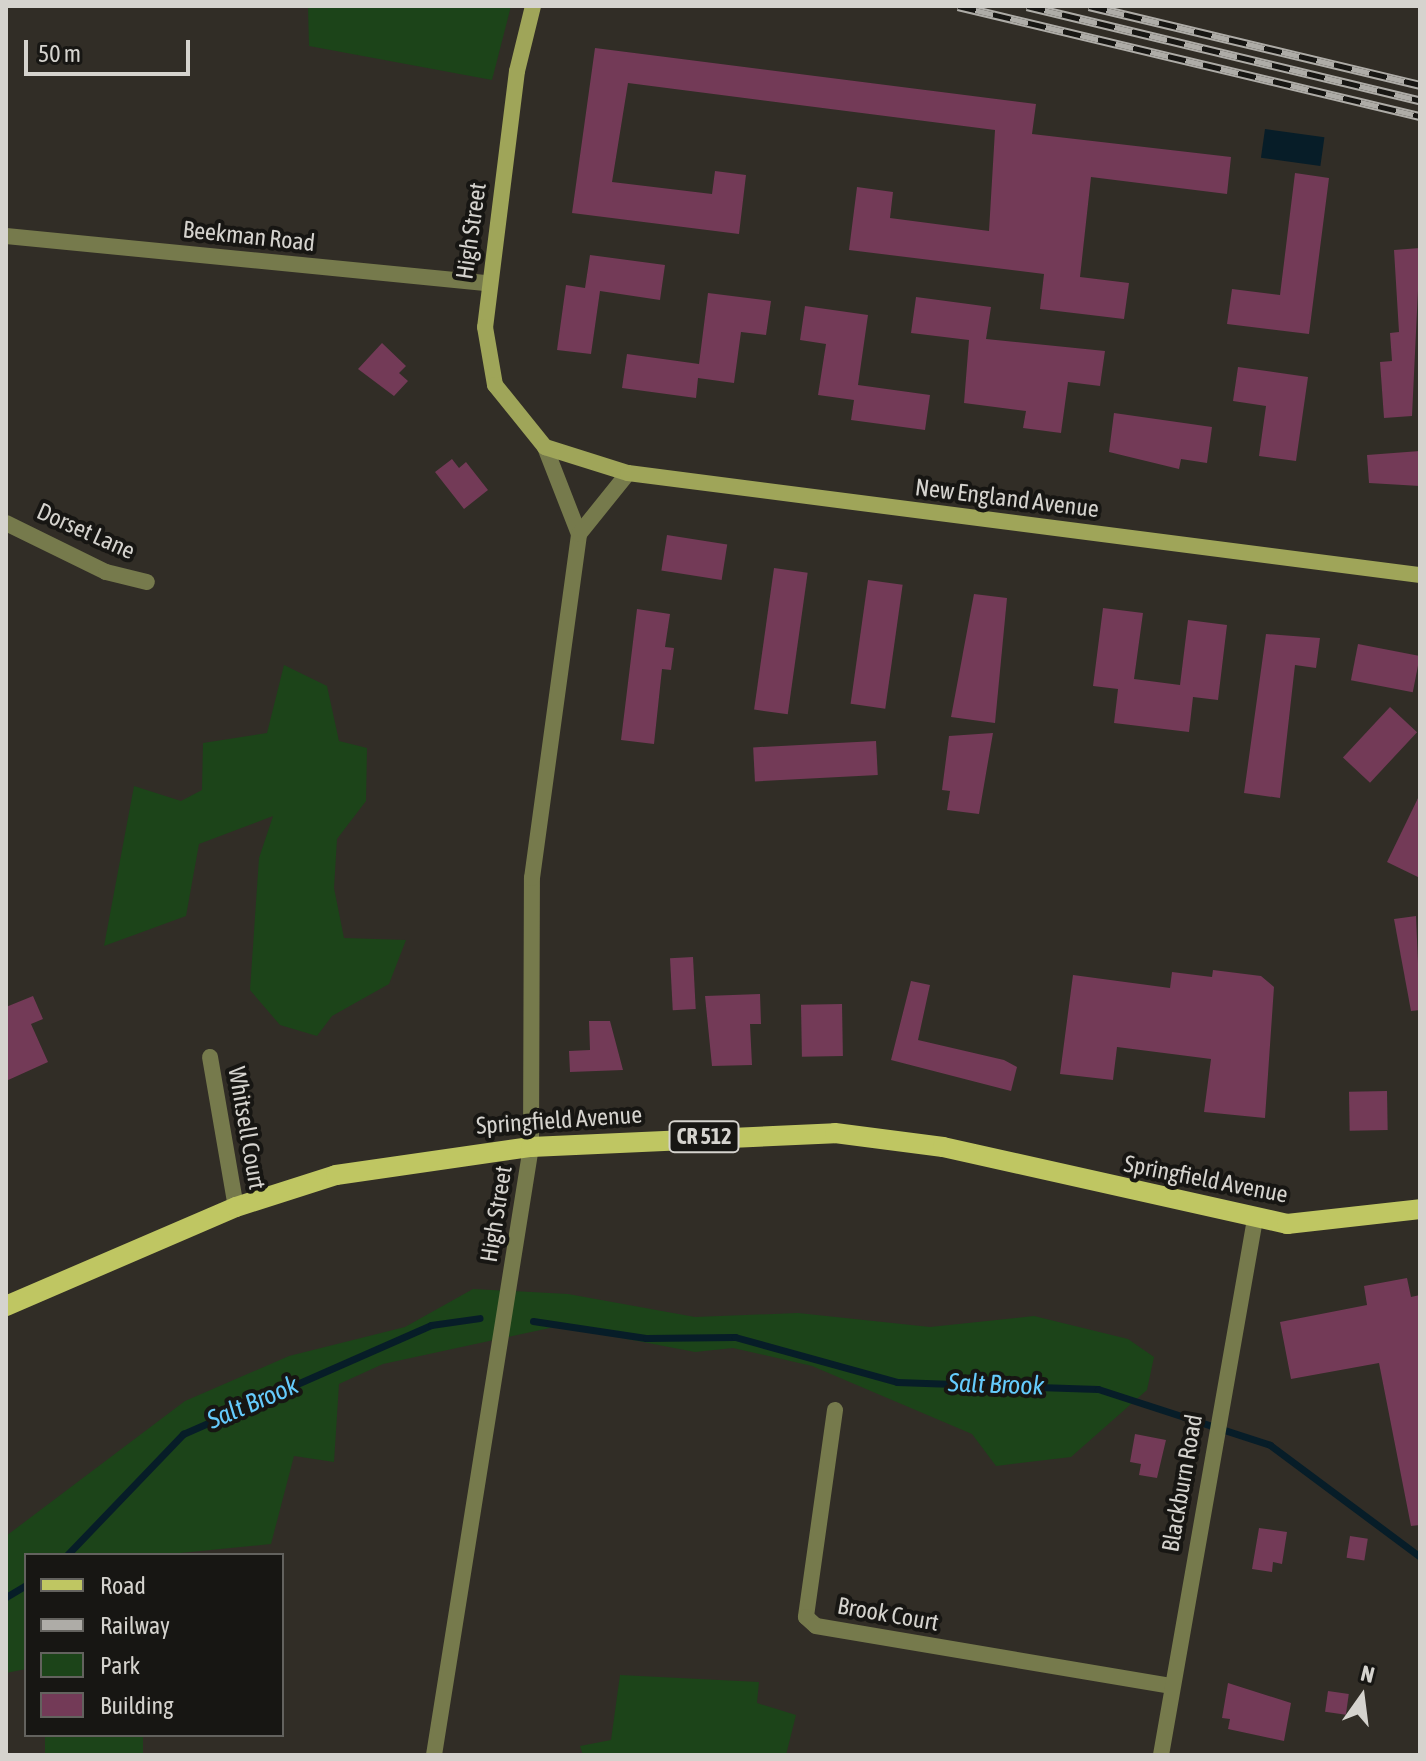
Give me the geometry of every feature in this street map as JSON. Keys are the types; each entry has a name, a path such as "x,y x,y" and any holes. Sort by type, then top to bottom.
{"main road":[{"name":"Springfield Avenue","path":"6,1306 236,1207 336,1175 531,1147 835,1133 893,1138 1287,1224 1420,1209"}],"street":[{"name":"High Street","path":"434,1755 531,1147 532,878 579,534 545,447 495,385 486,355 488,283 533,6"},
{"name":"Beekman Road","path":"6,236 488,283"},
{"name":"High Street","path":"545,447 589,466"},
{"name":"New England Avenue","path":"589,466 1420,575"},
{"path":"579,534 628,473"},
{"name":"Dorset Lane","path":"6,523 106,572 147,582"},
{"name":"Whitsell Court","path":"210,1057 236,1207"},
{"name":"Blackburn Road","path":"1161,1755 1214,1437 1255,1219"},
{"name":"Brook Court","path":"835,1410 805,1606 816,1626 1172,1686"}],"green space":[{"path":"308,6 511,6 492,80 309,46"},
{"path":"284,665 327,686 339,741 367,748 366,801 337,839 334,888 344,938 406,940 389,984 332,1016 317,1036 280,1025 250,990 259,858 273,816 199,844 186,916 104,946 134,786 181,801 202,790 203,743 267,733"},
{"path":"473,1289 568,1294 695,1317 798,1313 930,1327 1034,1316 1128,1339 1154,1357 1147,1390 1071,1457 996,1466 972,1434 812,1366 733,1348 695,1352 559,1326 383,1364 339,1384 334,1462 294,1456 271,1544 180,1553 24,1553 24,1669 6,1673 6,1536 185,1401 289,1356 405,1327"},
{"path":"620,1675 759,1682 757,1703 796,1715 786,1755 583,1755 580,1746 611,1740"},
{"path":"45,1737 143,1737 143,1755 45,1755"}],"water":[{"path":"1265,129 1324,137 1320,166 1261,158"}],"building":[{"path":"595,48 1036,104 1032,134 1231,157 1227,194 1091,177 1080,277 1129,283 1124,319 1040,309 1044,274 849,250 857,187 893,192 890,218 989,231 995,130 628,83 612,182 712,194 715,171 746,175 739,234 572,213"},
{"path":"1295,173 1329,178 1309,334 1227,324 1232,289 1280,295"},
{"path":"1420,248 1412,416 1384,418 1380,362 1392,361 1390,333 1399,332 1394,250"},
{"path":"590,255 665,265 660,300 600,291 591,354 557,350 566,285 585,288"},
{"path":"708,293 771,301 766,335 741,332 734,383 698,378 696,398 622,388 627,354 699,364"},
{"path":"916,297 991,307 986,339 1105,351 1100,386 1068,382 1061,433 1023,428 1026,411 964,403 969,340 911,333"},
{"path":"805,306 868,315 858,385 930,395 925,430 851,420 854,400 818,395 826,344 800,340"},
{"path":"382,343 406,366 399,373 408,381 394,396 358,369"},
{"path":"1238,367 1308,377 1296,461 1259,456 1266,406 1233,401"},
{"path":"1114,413 1212,427 1207,463 1181,459 1179,469 1109,452"},
{"path":"1420,451 1420,486 1369,483 1367,455"},
{"path":"452,459 459,468 466,462 488,490 464,509 435,472"},
{"path":"667,535 727,545 722,580 661,571"},
{"path":"774,568 808,573 788,714 754,710"},
{"path":"868,580 903,585 885,709 851,704"},
{"path":"974,594 1007,598 995,723 951,717"},
{"path":"1103,608 1143,613 1134,679 1180,685 1188,620 1227,625 1218,700 1193,697 1189,732 1114,723 1118,689 1093,686"},
{"path":"637,609 670,614 665,647 674,648 671,670 662,669 654,744 621,740"},
{"path":"1266,634 1320,638 1316,668 1295,665 1280,798 1244,793"},
{"path":"1358,644 1420,656 1413,692 1351,680"},
{"path":"1390,707 1417,732 1370,783 1343,757"},
{"path":"993,733 979,814 947,810 950,791 942,790 949,736"},
{"path":"876,741 878,775 755,781 753,747"},
{"path":"1420,794 1420,878 1387,862"},
{"path":"1416,916 1420,1010 1411,1011 1394,919"},
{"path":"693,957 696,1009 673,1010 670,958"},
{"path":"1213,970 1261,976 1274,987 1265,1118 1204,1112 1211,1059 1117,1047 1113,1080 1060,1074 1073,975 1170,988 1172,972 1212,977"},
{"path":"911,981 930,985 918,1040 1004,1060 1017,1067 1011,1091 891,1060"},
{"path":"760,994 761,1024 750,1024 752,1065 712,1066 705,996"},
{"path":"33,996 43,1019 31,1024 48,1062 6,1081 6,1007"},
{"path":"842,1004 843,1056 802,1057 801,1005"},
{"path":"589,1021 610,1021 623,1070 570,1072 569,1051 590,1050"},
{"path":"1387,1091 1388,1130 1350,1131 1349,1092"},
{"path":"1407,1278 1411,1297 1420,1295 1420,1525 1411,1526 1379,1363 1291,1379 1280,1322 1367,1305 1364,1286"},
{"path":"1135,1434 1166,1440 1157,1478 1139,1475 1141,1464 1130,1462"},
{"path":"1259,1528 1287,1532 1282,1564 1273,1562 1272,1572 1252,1569"},
{"path":"1350,1536 1368,1539 1364,1561 1347,1558"},
{"path":"1228,1683 1291,1703 1284,1741 1228,1729 1230,1719 1222,1718"},
{"path":"1328,1691 1349,1694 1346,1715 1325,1712"}],"waterway":[{"name":"Salt Brook","path":"69,1553 183,1434 431,1325 480,1318"},
{"name":"Salt Brook","path":"533,1321 646,1338 735,1337 897,1382 1098,1389 1270,1445 1420,1557"},
{"name":"Salt Brook","path":"6,1597 24,1586"}],"railway":[{"path":"958,6 1420,116"},
{"path":"1027,6 1420,100"},
{"path":"1089,6 1420,85"}]}
